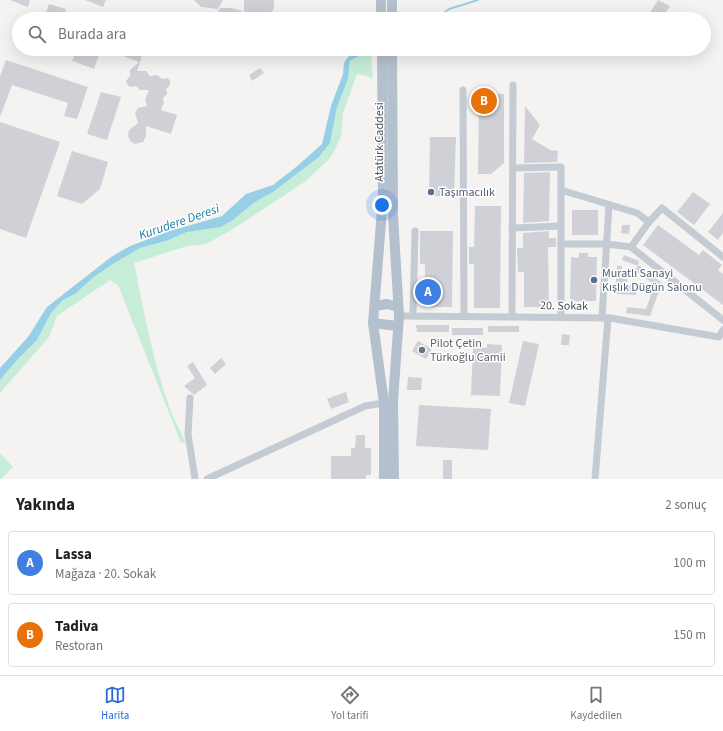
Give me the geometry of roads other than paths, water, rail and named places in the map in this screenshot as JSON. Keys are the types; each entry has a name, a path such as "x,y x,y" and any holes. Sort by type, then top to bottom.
{"main road":[{"path":"381,0 381,12"},
{"path":"392,0 392,12"},
{"name":"Atatürk Caddesi","path":"374,323 382,197 387,56"},
{"name":"Atatürk Caddesi","path":"387,56 392,215 398,311 397,326"},
{"path":"375,306 387,304 398,311"},
{"path":"384,479 384,403 374,323 397,326 393,401 394,479"}],"street":[{"path":"512,316 514,168 513,85"},
{"path":"463,90 464,316"},
{"path":"514,168 561,167 561,317"},
{"path":"561,190 637,213 650,222"},
{"path":"595,479 605,318 609,205"},
{"path":"631,247 662,208 723,257"},
{"path":"512,228 561,226"},
{"path":"413,315 415,232"},
{"path":"561,244 607,244 631,247 723,320"},
{"name":"20. Sokak","path":"398,311 413,315 605,318 719,337 723,330"},
{"path":"190,398 188,434 194,479"},
{"path":"208,479 365,406 384,403"}],"water":[{"path":"350,56 359,56 350,61 348,79 337,107 330,143 319,157 273,192 255,202 233,220 221,227 187,232 166,241 140,248 111,265 94,277 75,294 63,300 51,313 37,340 0,380 0,368 28,337 47,307 111,257 130,246 170,231 222,216 246,194 273,185 322,144 331,106 343,74 344,63"}],"waterway":[{"name":"Kurudere Deresi","path":"445,12 449,9 478,0"}],"place":[{"name":"Tadiva","path":"484,101"},
{"name":"Taşımacılık","path":"431,192"},
{"name":"Muratlı Sanayi Kışlık Dügün Salonu","path":"594,280"},
{"name":"Lassa","path":"428,292"},
{"name":"Pilot Çetin Türkoğlu Camii","path":"422,350"}]}
